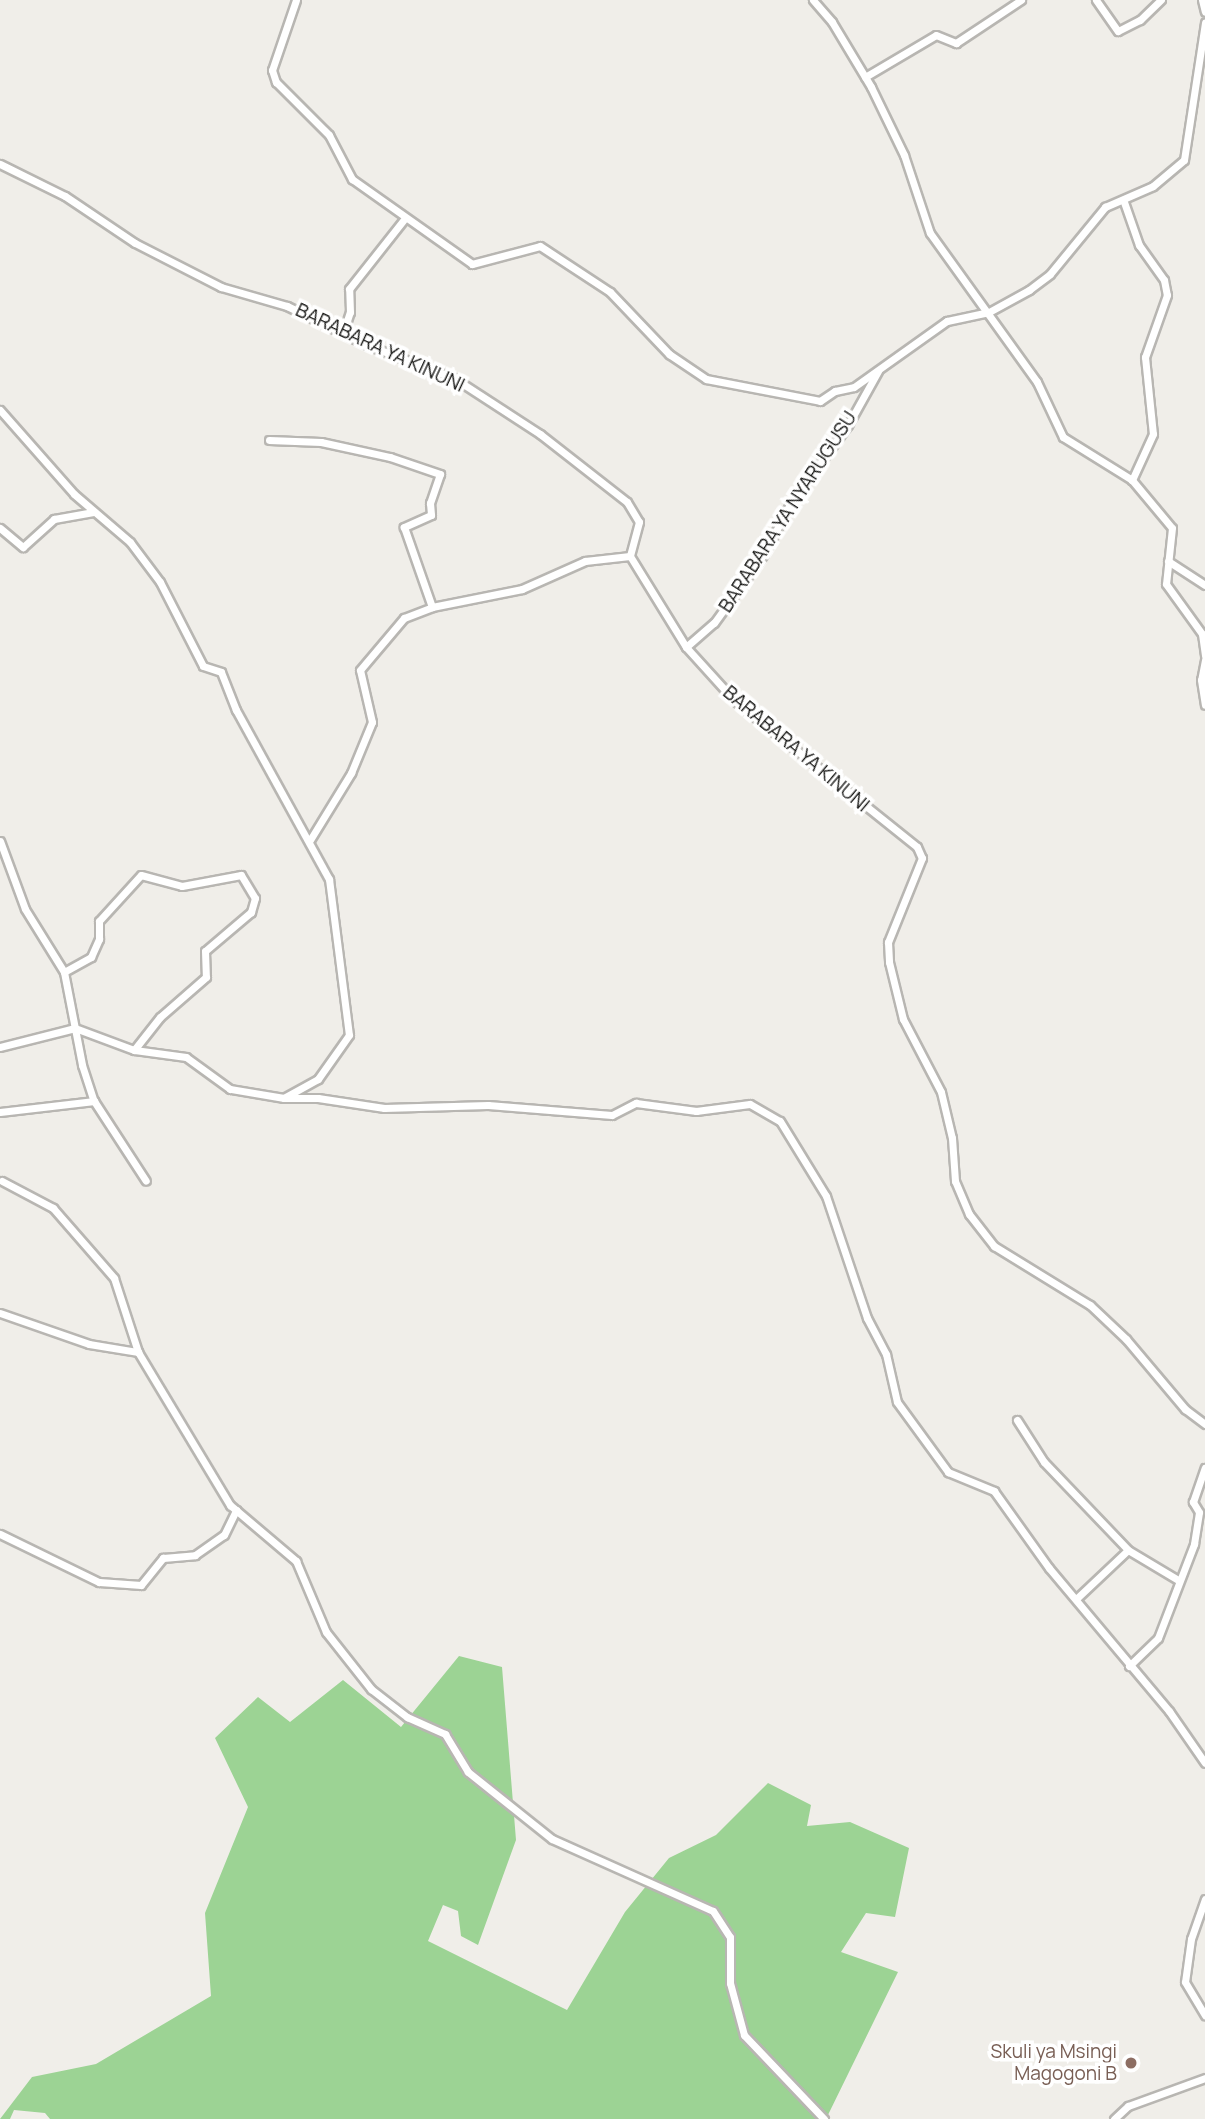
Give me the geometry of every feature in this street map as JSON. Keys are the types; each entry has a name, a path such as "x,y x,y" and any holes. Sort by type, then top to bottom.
{"street":[{"name":"BARABARA YA NYARUGUSU","path":"296,0 272,70 276,82 329,135 352,179 405,218 428,229 472,264 540,246 610,292 669,354 706,379 820,401 835,391 854,387 947,321 989,312 1050,274 1105,207 1124,202 1184,160 1205,23"},
{"path":"813,0 832,22 865,77 904,155 930,233 1037,382 1063,437 1132,480 1172,528 1166,584 1202,634 1205,658 1200,680 1205,705"},
{"path":"865,77 936,34 956,43 1021,0"},
{"path":"1096,0 1118,32 1140,20 1161,0"},
{"path":"1202,0 1205,12"},
{"name":"BARABARA YA KINUNI","path":"0,164 65,196 135,243 221,287 288,306 343,333 454,378 600,478 636,512 639,522 630,556 686,647 752,716 917,848 922,867 888,942 889,962 903,1019 940,1092 952,1138 955,1181 970,1214 994,1245 1090,1305 1126,1339 1185,1409 1205,1424"},
{"path":"1124,202 1139,246 1164,279 1167,295 1145,358 1153,434 1132,480"},
{"path":"343,333 350,312 349,289 405,218"},
{"name":"BARABARA YA NYARUGUSU","path":"686,647 714,623 764,554 790,504 848,425 880,368"},
{"path":"0,410 93,512 130,542 160,582 202,666 220,672 236,710 330,879 349,1035 318,1079 284,1098"},
{"path":"269,440 321,442 390,457 440,474 430,503 431,514 404,527 432,607"},
{"path":"0,528 21,548 54,519 93,512"},
{"path":"310,840 351,773 372,722 360,670 404,618 432,607 522,589 585,561 630,556"},
{"path":"1168,561 1205,585"},
{"path":"0,841 25,909 64,972 93,1101 146,1181"},
{"path":"64,972 91,957 99,939 99,921 141,875 182,886 241,874 255,898 251,912 205,951 206,977 160,1017 134,1050"},
{"path":"0,1038 1,1047 75,1028 134,1050 186,1057 230,1089 284,1098 318,1098 384,1108 488,1105 612,1115 636,1103 696,1111 750,1104 780,1121 826,1196 867,1318 886,1354 897,1402 948,1472 994,1491 1129,1666 1169,1711 1205,1763"},
{"path":"0,1112 93,1101"},
{"path":"2,1181 53,1208 114,1278 138,1352 236,1510 296,1561 326,1632 371,1689 407,1717 444,1734 468,1772 552,1839 713,1911 730,1937 730,1983 744,2035 824,2119"},
{"path":"3,1312 89,1345 138,1352"},
{"path":"1017,1420 1044,1462 1128,1550 1178,1580"},
{"path":"1129,1666 1157,1638 1198,1525 1194,1502 1205,1468"},
{"path":"0,1534 100,1582 141,1585 163,1558 195,1555 224,1535 236,1510"},
{"path":"1076,1599 1128,1550"},
{"path":"1205,1899 1191,1939 1185,1982 1205,2015"},
{"path":"1114,2119 1128,2106 1205,2078"}],"green space":[{"path":"459,1656 502,1667 516,1840 478,1945 461,1936 458,1911 443,1905 428,1941 567,2010 625,1912 669,1858 716,1835 768,1783 811,1805 807,1826 850,1822 909,1848 895,1917 866,1913 841,1952 898,1972 826,2119 50,2119 45,2113 14,2110 10,2119 0,2119 32,2077 96,2064 211,1996 205,1913 248,1807 215,1738 258,1697 290,1722 343,1680 401,1727"}],"place":[{"name":"Skuli ya Msingi Magogoni B","path":"1131,2063"}]}
